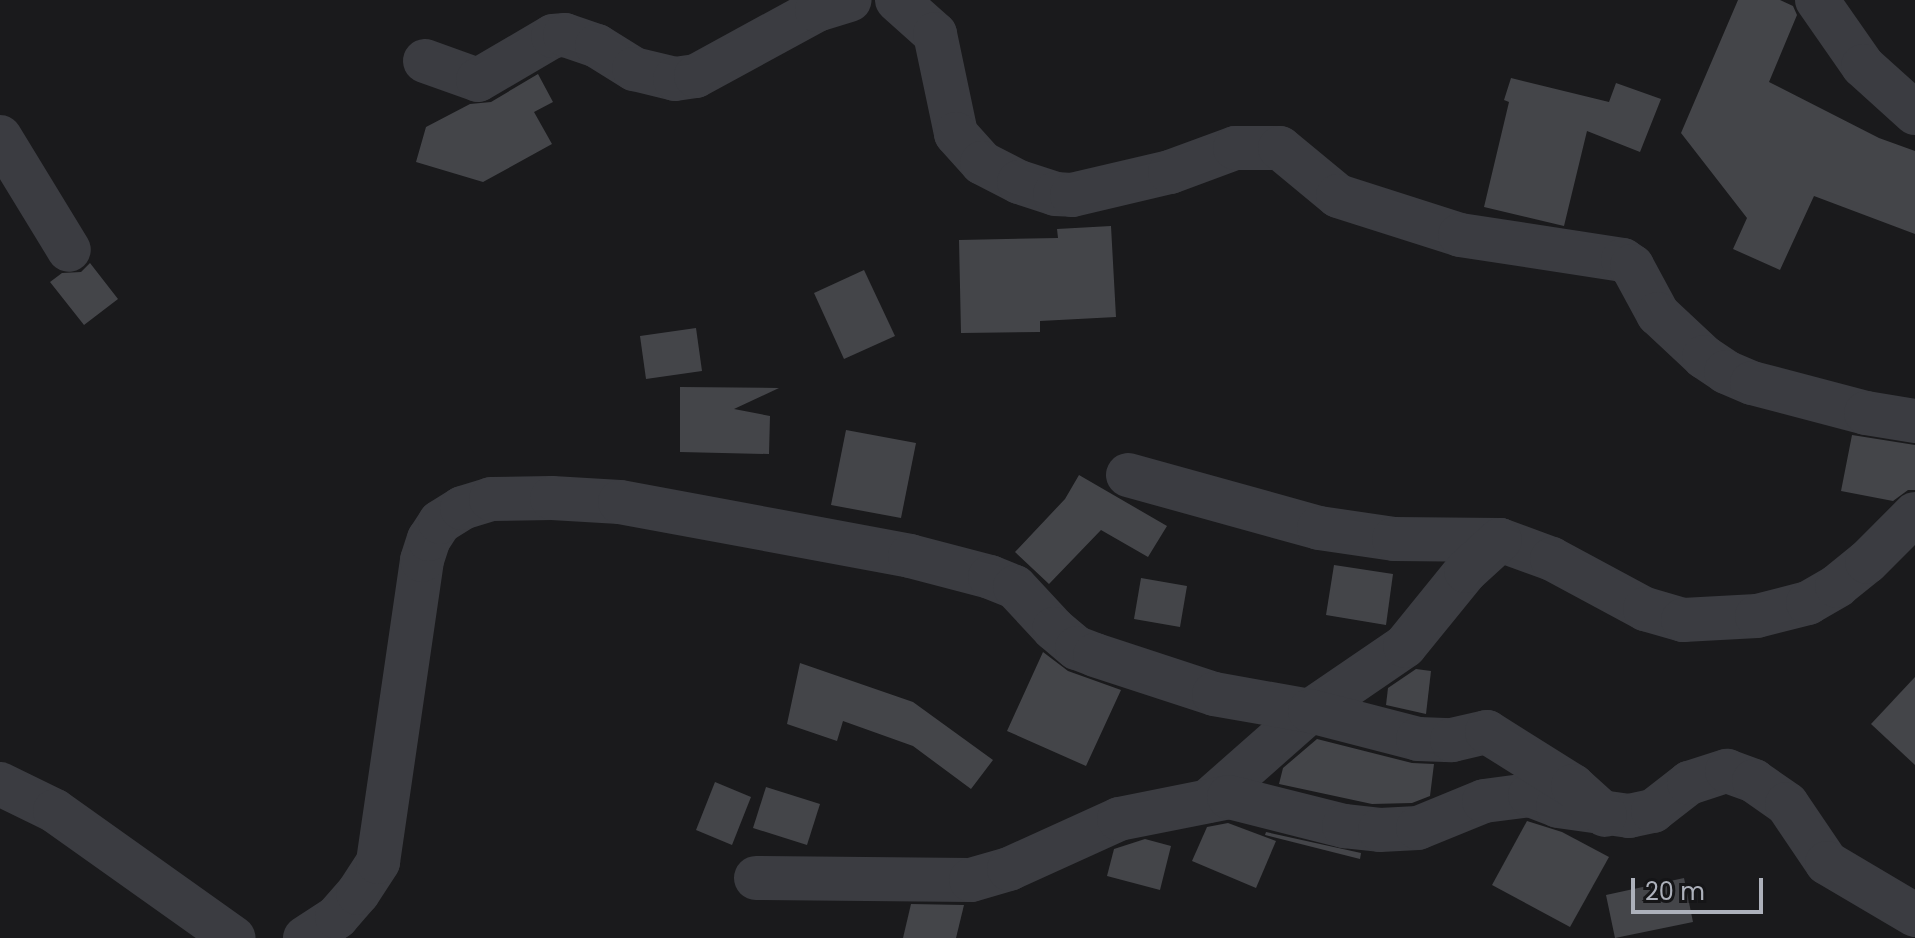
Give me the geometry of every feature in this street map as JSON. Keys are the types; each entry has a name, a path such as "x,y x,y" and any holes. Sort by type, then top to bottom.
{"street":[{"path":"425,61 478,80 553,36 565,35 597,46 634,69 675,79 705,71 817,10 849,0"},
{"path":"897,0 935,34 956,134 982,163 1019,182 1055,194 1072,195 1170,172 1235,148 1280,148 1338,196 1460,235 1623,260 1632,266 1658,314 1704,357 1726,372 1752,383 1866,413 1915,421"},
{"path":"1817,0 1863,66 1915,113"},
{"path":"0,137 69,250"},
{"path":"1128,475 1319,528 1394,539 1500,540 1552,559 1645,609 1683,620 1757,616 1808,603 1837,586 1904,528 1915,514"},
{"path":"305,938 337,917 378,862 422,560 429,539 440,522 462,508 491,499 552,498 620,502 910,556 1015,587 1054,629 1077,648 1214,694 1310,711 1418,739 1452,740 1487,732 1573,786 1605,815"},
{"path":"1208,801 1310,711 1405,646 1466,571 1500,540"},
{"path":"756,878 971,880 1009,869 1119,819 1229,797 1344,826 1380,830 1418,828 1484,801 1530,795 1558,806 1629,816 1653,811 1689,783 1727,771 1739,773 1787,804 1827,863 1915,915"},
{"path":"0,784 55,811 234,938"}],"building":[{"path":"1738,0 1780,0 1793,6 1797,15 1769,82 1879,138 1915,151 1915,234 1814,196 1780,270 1733,249 1747,218 1681,133"},
{"path":"538,74 553,102 534,112 552,144 483,182 416,162 426,127 470,104 491,102"},
{"path":"1511,78 1609,102 1616,83 1661,99 1640,152 1587,131 1564,226 1484,207 1509,102 1504,100"},
{"path":"1111,226 1116,317 1040,321 1040,332 961,333 959,240 1058,238 1057,229"},
{"path":"90,263 118,299 84,325 50,282 62,273 81,272"},
{"path":"864,270 895,336 844,359 814,293"},
{"path":"696,328 702,371 646,379 640,336"},
{"path":"680,387 779,388 734,409 770,416 769,454 680,452"},
{"path":"846,430 916,443 901,518 831,505"},
{"path":"1852,435 1915,445 1915,490 1908,490 1893,501 1841,491"},
{"path":"1079,475 1167,526 1148,557 1101,530 1049,584 1015,552 1065,499"},
{"path":"1334,565 1393,574 1386,625 1326,615"},
{"path":"1141,578 1187,586 1180,627 1134,619"},
{"path":"1043,652 1068,671 1121,690 1086,766 1007,731"},
{"path":"800,663 913,702 993,760 971,789 913,746 843,721 837,741 787,724"},
{"path":"1416,669 1431,671 1426,714 1386,705 1388,688"},
{"path":"1915,677 1915,765 1871,724"},
{"path":"1317,739 1412,763 1434,764 1430,796 1412,803 1372,804 1279,784 1283,768"},
{"path":"715,782 751,797 732,845 696,830"},
{"path":"766,787 820,804 807,845 753,828"},
{"path":"1527,821 1562,832 1609,857 1570,927 1492,885"},
{"path":"1228,823 1276,841 1256,888 1192,861 1207,827"},
{"path":"1266,832 1361,853 1360,859 1265,835"},
{"path":"1145,839 1171,846 1160,890 1107,876 1114,849"},
{"path":"1684,878 1693,922 1615,938 1606,895"},
{"path":"911,904 964,905 956,938 903,938"}]}
